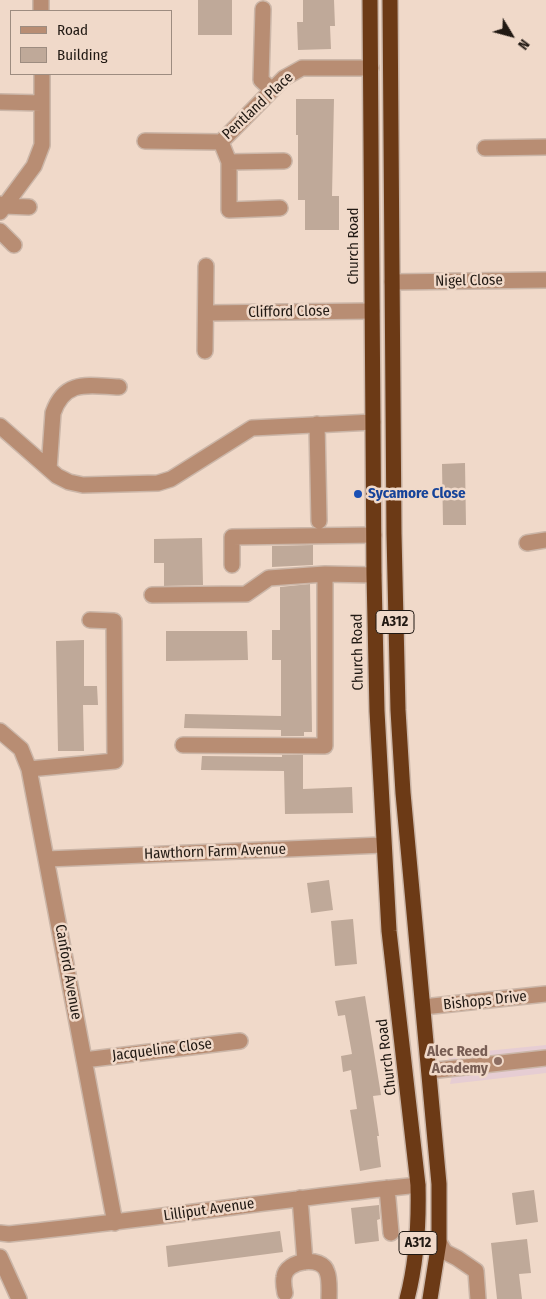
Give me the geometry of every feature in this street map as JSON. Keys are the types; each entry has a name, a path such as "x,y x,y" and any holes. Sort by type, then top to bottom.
{"highway":[{"name":"Church Road","path":"370,0 376,691 389,931 418,1185 419,1220 418,1247 407,1299"},
{"name":"A312","path":"390,0 394,542 398,710 404,803 439,1184 439,1242 430,1299"}],"street":[{"path":"263,9 261,80 272,90"},
{"name":"Pentland Place","path":"145,141 221,142 284,78 302,68 371,68"},
{"path":"1,207 34,166 42,145 42,75"},
{"path":"0,102 42,103"},
{"path":"221,142 230,162 229,210 280,208"},
{"path":"485,148 546,147"},
{"path":"230,162 284,161"},
{"path":"1,207 28,207"},
{"path":"0,232 14,245"},
{"path":"205,351 206,266"},
{"name":"Nigel Close","path":"392,282 546,280"},
{"name":"Clifford Close","path":"206,313 372,311"},
{"path":"49,469 53,412 61,396 73,387 79,386 119,387"},
{"path":"0,426 63,479 83,485 158,483 171,479 252,428 373,422"},
{"path":"317,424 319,521"},
{"path":"232,565 232,537 374,535"},
{"path":"527,542 546,540"},
{"path":"183,745 325,746 325,574"},
{"path":"152,595 246,594 269,578 325,574 374,575"},
{"path":"29,769 116,761 114,622 90,620"},
{"name":"Canford Avenue","path":"0,731 21,749 29,769 115,1223"},
{"name":"Hawthorn Farm Avenue","path":"47,859 384,845"},
{"name":"Bishops Drive","path":"423,1007 546,994"},
{"name":"Jacqueline Close","path":"84,1060 240,1041"},
{"path":"429,1071 546,1058"},
{"name":"Lilliput Avenue","path":"0,1233 9,1234 115,1223 300,1198 418,1185"},
{"path":"387,1188 392,1233"},
{"path":"300,1198 305,1262"},
{"path":"439,1242 445,1252 476,1271 478,1299"},
{"path":"0,1257 19,1299"},
{"path":"285,1293 283,1278 286,1271 297,1263 316,1263 325,1267 328,1272 329,1299"}],"shaded area":[{"name":"Alec Reed Academy","path":"546,1045 546,1073 450,1084 454,1067 446,1055"}],"building":[{"path":"198,0 232,0 232,35 198,35"},
{"path":"303,0 334,0 335,26 330,26 331,49 298,50 297,22 303,22"},
{"path":"296,99 334,99 332,196 339,196 339,230 305,230 305,200 298,200"},
{"path":"465,463 466,525 443,525 442,464"},
{"path":"202,538 203,585 164,586 164,563 154,563 154,539"},
{"path":"313,545 313,565 272,567 272,546"},
{"path":"310,584 312,732 304,732 304,736 281,736 281,730 184,728 185,714 281,716 281,660 272,660 272,630 280,630 280,587"},
{"path":"166,631 247,631 248,660 166,661"},
{"path":"84,640 84,686 97,686 98,705 83,705 84,751 58,751 56,641"},
{"path":"282,755 303,755 303,789 352,787 353,813 285,814 284,771 201,770 202,756 282,757"},
{"path":"329,880 333,910 311,913 307,883"},
{"path":"353,919 357,964 335,966 331,921"},
{"path":"365,996 381,1095 373,1096 381,1167 360,1171 350,1110 357,1109 351,1070 343,1072 341,1056 352,1054 345,1015 338,1016 335,1001"},
{"path":"534,1190 538,1222 516,1225 512,1193"},
{"path":"379,1205 380,1219 377,1220 379,1241 355,1244 351,1208"},
{"path":"280,1231 283,1252 168,1267 166,1246"},
{"path":"527,1239 531,1273 519,1274 522,1299 497,1299 491,1243"}],"place":[{"name":"Sycamore Close","path":"358,494"},
{"name":"Alec Reed Academy","path":"498,1061"}]}
